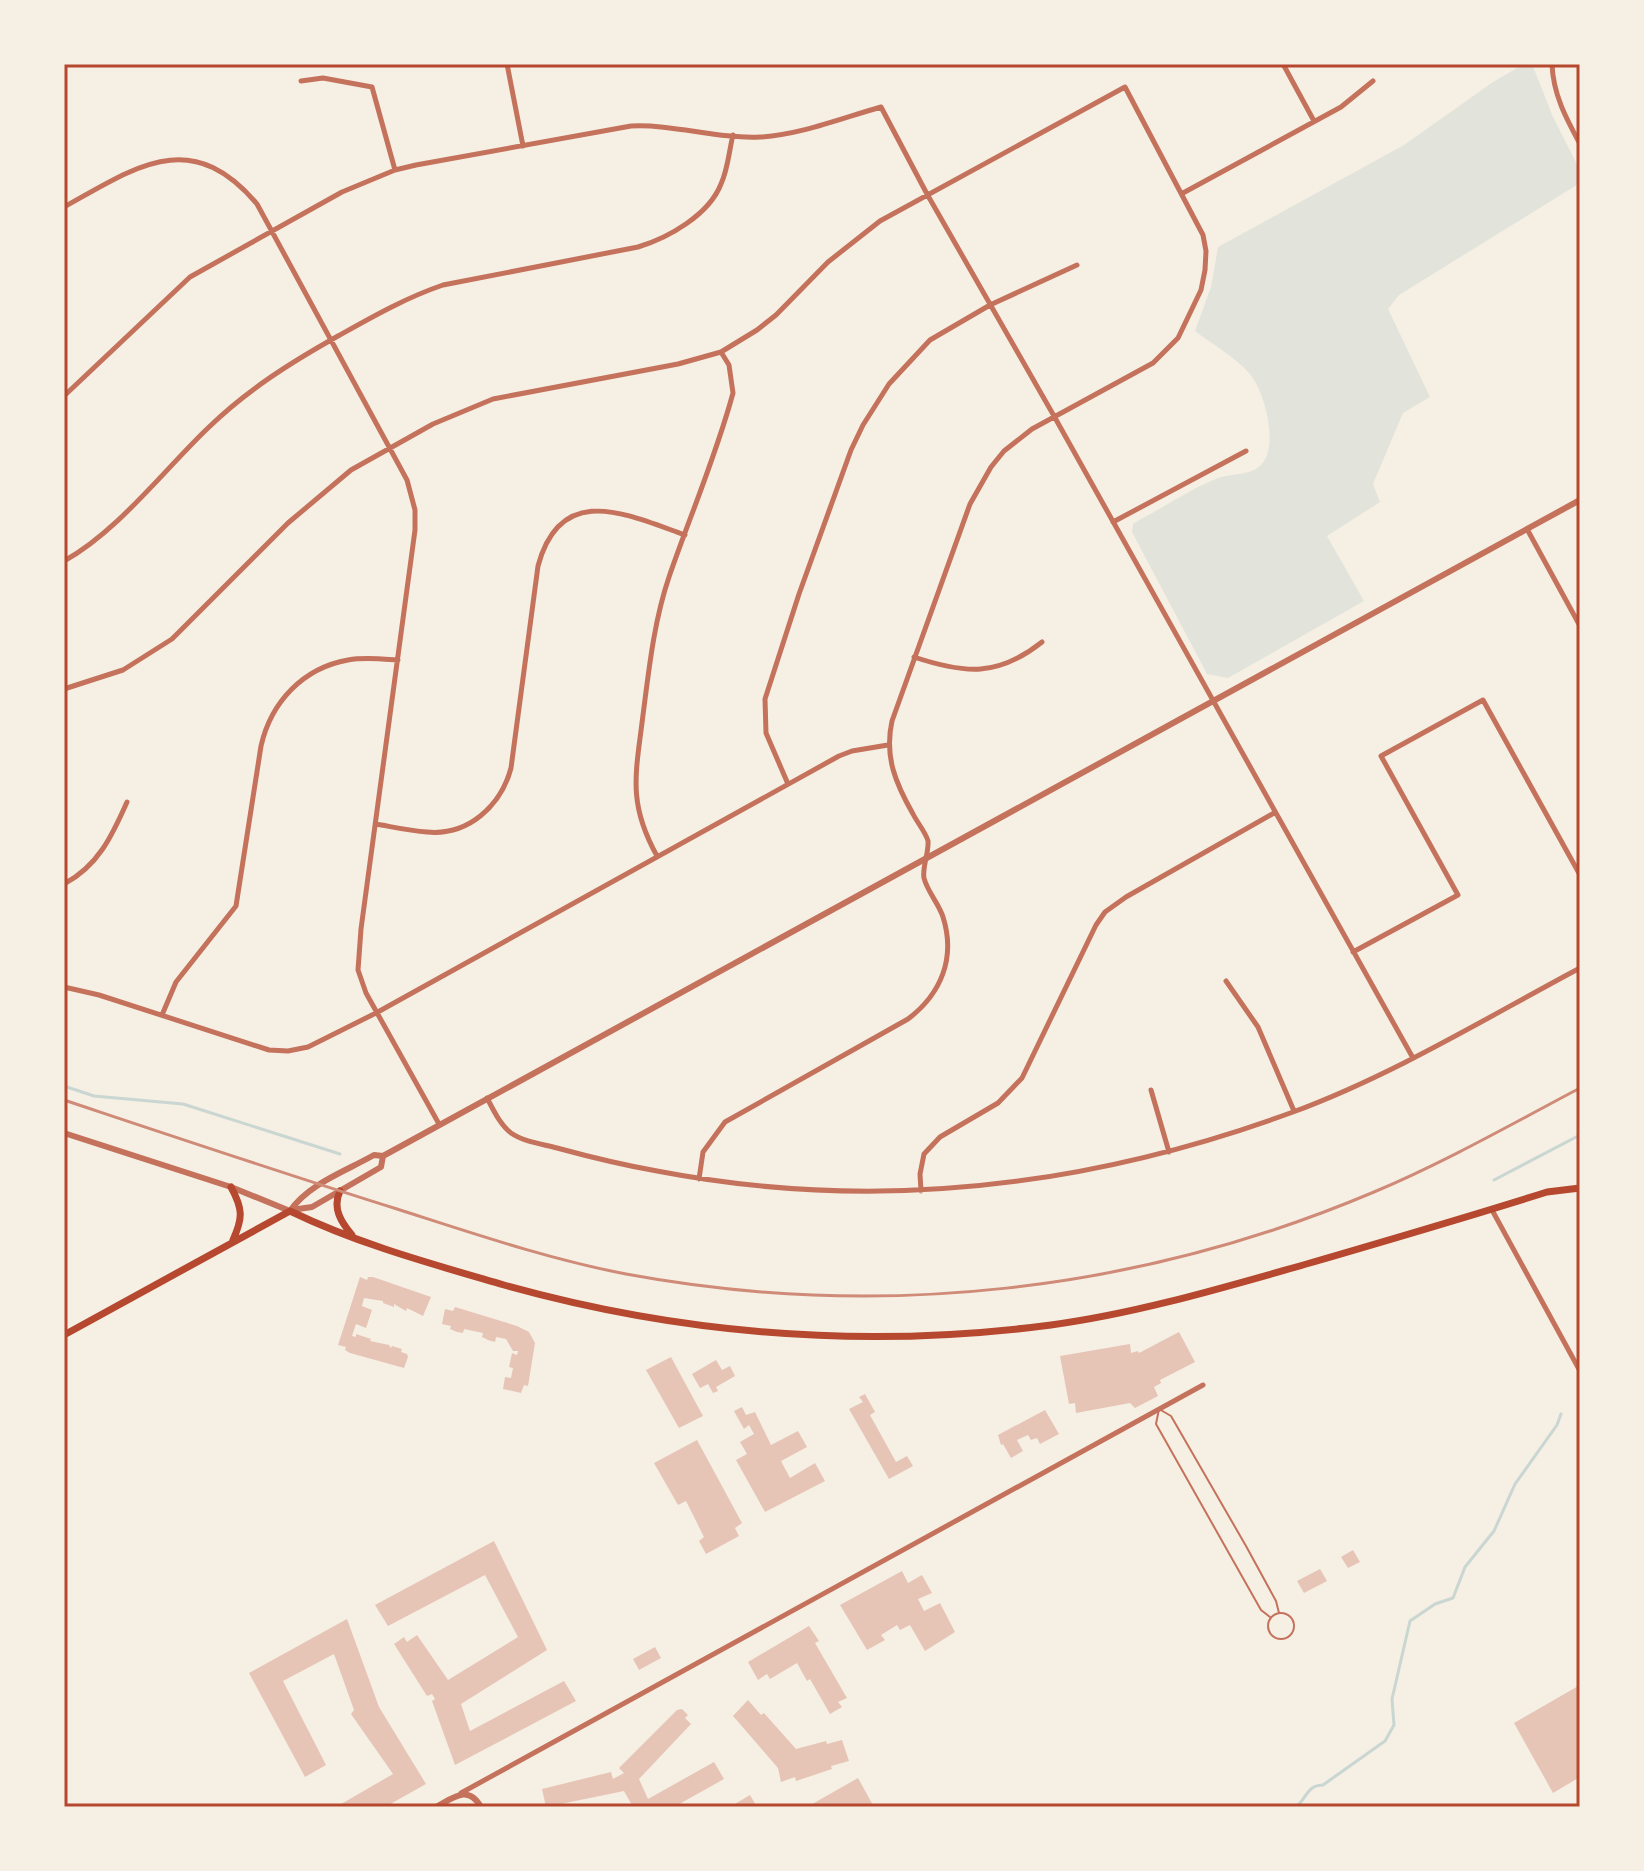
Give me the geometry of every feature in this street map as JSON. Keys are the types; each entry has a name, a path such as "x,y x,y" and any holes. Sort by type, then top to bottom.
{"main road":[{"path":"231,1187 243,1216 232,1242"},
{"path":"64,1335 290,1211 353,1237 451,1270 620,1313 793,1336 890,1338 1022,1328 1131,1310 1258,1278 1547,1192 1580,1188"},
{"path":"340,1191 336,1199 337,1210 353,1237"}],"street":[{"path":"507,64 523,146"},
{"path":"1283,64 1314,121"},
{"path":"1552,64 1554,86 1580,144"},
{"path":"301,81 323,78 372,87 395,170"},
{"path":"1183,193 1341,107 1373,81"},
{"path":"64,689 123,670 172,639 288,523 351,470 433,424 493,399 678,364 721,352 776,315 828,262 859,236 927,194 1125,87 1197,219 1206,251 1201,290 1172,345 1153,363 1032,429 1004,451 978,486 914,657 892,721 888,745 891,767 898,785 928,841 924,878 938,903 948,939 948,957 936,992 925,1006 908,1019 725,1122 703,1152 699,1179"},
{"path":"64,396 190,277 342,192 395,170 631,126 662,126 758,137 778,135 881,107 1413,1058"},
{"path":"64,561 94,541 235,403 280,369 398,303 443,285 654,242 694,217 720,188 733,135"},
{"path":"64,207 127,172 159,162 188,160 222,170 257,204 407,480 415,510 415,530 358,970 376,1013 439,1124"},
{"path":"788,784 766,733 765,699 851,450 875,404 918,351 945,330 990,305 1077,265"},
{"path":"657,856 639,816 635,774 661,603 733,393 729,365 721,352"},
{"path":"1113,522 1246,451"},
{"path":"290,1211 300,1196 374,1155 383,1156 1580,500"},
{"path":"376,824 430,833 447,831 473,820 502,795 511,768 538,566 542,553 557,530 585,512 603,509 685,535"},
{"path":"1527,529 1580,626"},
{"path":"914,657 947,668 980,670 1016,659 1042,642"},
{"path":"162,1015 176,982 236,906 261,746 265,729 278,704 288,691 327,665 362,658 398,660"},
{"path":"1353,952 1458,895 1381,756 1483,700 1580,875"},
{"path":"64,987 162,1015 251,1047 288,1051 308,1047 376,1013 839,756 888,745"},
{"path":"64,884 93,864 114,832 127,802"},
{"path":"921,1191 921,1162 931,1145 998,1103 1022,1078 1088,939 1105,912 1274,813"},
{"path":"1571,859 1580,854"},
{"path":"487,1098 509,1132 526,1140 608,1161 754,1187 820,1191 921,1191 1073,1174 1169,1152 1294,1111 1413,1058 1580,968"},
{"path":"1226,981 1258,1027 1294,1111"},
{"path":"1151,1090 1169,1152"},
{"path":"64,1133 231,1187 290,1211 312,1207 381,1167 383,1156"},
{"path":"1492,1210 1580,1371"},
{"path":"436,1807 1203,1385"},
{"path":"452,1807 458,1795"},
{"path":"458,1795 473,1796 481,1807"}],"lane":[{"path":"1159,1409 1171,1416 1246,1546 1276,1601 1279,1613 1292,1620 1293,1629 1287,1637 1277,1638 1269,1632 1270,1617 1261,1610 1156,1424 1159,1409"},
{"path":"1270,1617 1279,1613"}],"shaded area":[{"path":"1524,64 1532,64 1553,117 1580,170 1580,183 1399,295 1388,309 1430,397 1403,413 1373,484 1380,502 1327,536 1364,601 1228,678 1207,674 1132,532 1133,524 1189,492 1218,478 1255,469 1266,458 1270,433 1265,406 1255,381 1237,362 1195,331 1211,287 1218,247 1404,145 1493,82"}],"building":[{"path":"360,1277 367,1280 373,1277 431,1297 423,1316 394,1304 394,1307 383,1301 364,1298 362,1306 372,1310 366,1328 356,1324 352,1336 356,1337 356,1334 391,1348 402,1349 401,1352 408,1357 404,1368 350,1353 345,1350 346,1347 338,1345"},
{"path":"455,1307 529,1332 535,1343 528,1386 524,1385 521,1393 503,1389 505,1377 511,1378 513,1368 509,1367 512,1353 517,1355 518,1351 513,1351 506,1339 496,1337 495,1342 482,1337 483,1333 464,1329 463,1333 457,1332 450,1329 451,1326 442,1324 445,1309 453,1311"},
{"path":"1179,1332 1195,1362 1160,1380 1161,1383 1154,1387 1158,1396 1135,1408 1130,1403 1076,1413 1075,1403 1069,1404 1060,1356 1130,1344 1131,1353 1139,1353"},
{"path":"671,1357 703,1416 679,1428 646,1370"},
{"path":"716,1360 722,1370 730,1366 735,1376 716,1387 718,1391 713,1393 708,1384 700,1388 692,1374"},
{"path":"865,1394 875,1412 870,1415 896,1462 907,1456 913,1466 889,1479 849,1409 863,1402 859,1397"},
{"path":"742,1407 746,1415 755,1412 771,1445 798,1431 807,1447 781,1461 790,1478 815,1463 825,1481 765,1512 736,1460 747,1454 740,1442 754,1434 749,1425 744,1429 734,1411"},
{"path":"1045,1410 1059,1434 1040,1444 1037,1438 1031,1440 1028,1435 1017,1440 1023,1451 1011,1458 998,1435"},
{"path":"697,1440 742,1523 735,1528 739,1536 706,1554 699,1541 704,1537 686,1501 678,1505 654,1463"},
{"path":"494,1541 547,1650 461,1704 470,1731 564,1681 576,1701 455,1765 432,1701 435,1699 432,1694 427,1696 394,1644 404,1637 407,1642 417,1635 448,1680 518,1637 485,1575 388,1626 375,1605"},
{"path":"1353,1550 1360,1562 1348,1568 1341,1557"},
{"path":"1320,1569 1327,1581 1304,1593 1297,1581"},
{"path":"902,1571 908,1583 922,1575 932,1593 918,1599 924,1611 940,1603 955,1632 925,1651 910,1625 900,1630 897,1625 881,1635 885,1640 867,1650 840,1605"},
{"path":"347,1619 379,1707 426,1784 385,1807 336,1807 393,1774 351,1714 354,1710 334,1654 283,1681 326,1765 305,1777 249,1673"},
{"path":"809,1626 819,1641 815,1643 847,1698 838,1702 842,1707 830,1714 797,1663 770,1679 767,1674 758,1680 748,1662"},
{"path":"655,1647 661,1658 639,1670 633,1659"},
{"path":"1580,1685 1580,1777 1553,1793 1514,1723"},
{"path":"748,1700 796,1749 842,1740 849,1761 796,1781 795,1777 781,1782 778,1768 733,1716"},
{"path":"682,1709 691,1724 639,1779 648,1799 714,1762 724,1779 674,1807 633,1807 624,1791 546,1807 542,1789 611,1772 613,1779 624,1773 619,1768 677,1710"},
{"path":"858,1778 874,1807 807,1807"},
{"path":"750,1795 757,1807 730,1807"}],"waterway":[{"path":"64,1086 94,1096 183,1104 340,1154"},
{"path":"1494,1180 1580,1135"},
{"path":"1296,1807 1314,1787 1323,1785 1385,1741 1394,1725 1392,1699 1410,1621 1435,1604 1453,1598 1465,1567 1494,1531 1515,1484 1557,1425 1561,1414"}],"railway":[{"path":"64,1100 482,1236 597,1268 721,1288 816,1295 912,1295 1006,1288 1100,1274 1193,1254 1284,1226 1400,1180 1580,1088"}]}
